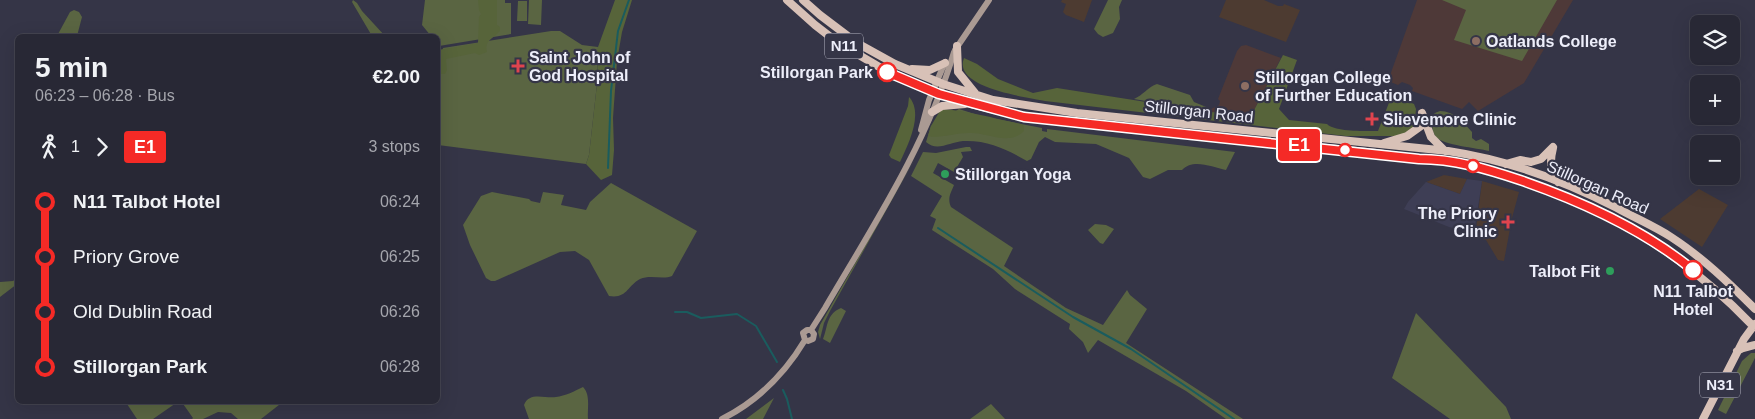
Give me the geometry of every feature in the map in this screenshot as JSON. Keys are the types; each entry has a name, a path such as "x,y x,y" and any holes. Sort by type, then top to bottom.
{"highway":[{"name":"Stillorgan Road","path":"787,0 837,42 881,68 936,93 969,103 1032,118 1419,159 1436,159 1488,170 1565,196 1640,233 1685,263 1754,325"},
{"name":"Stillorgan Road","path":"803,0 857,43 908,70 993,100 1077,113 1445,151 1473,155 1506,164 1558,182 1613,205 1671,237 1701,259 1755,309"},
{"path":"956,49 958,72 975,94"},
{"path":"908,70 930,70 945,63"},
{"path":"932,112 942,106 969,103"},
{"path":"1422,113 1431,137 1445,151"},
{"name":"N11","path":"1382,144 1407,136 1421,126"},
{"path":"1506,164 1520,160 1530,162 1540,159 1553,147 1550,161 1558,182"},
{"name":"N31","path":"1703,419 1737,351 1754,325"},
{"name":"N31","path":"1737,351 1755,344"}],"main road":[{"path":"722,419 753,401 779,377 805,340 813,339 814,334 811,330 904,170 932,112 945,63 989,0"},
{"path":"940,82 956,49"},
{"path":"919,139 923,117 936,93"}],"shaded area":[{"path":"1062,0 1092,0 1084,22 1063,12 1066,4 1061,2"},
{"path":"1226,0 1264,0 1278,6 1283,6 1284,4 1300,10 1286,42 1219,17"},
{"name":"Oatlands College","path":"1417,0 1573,0 1524,83 1478,111 1469,102 1462,109 1412,91 1413,88 1410,85 1402,82 1398,85 1388,81"},
{"name":"Stillorgan College of Further Education","path":"1246,45 1281,58 1252,114 1210,112 1211,109 1219,105 1220,101 1218,99 1237,51 1241,46"},
{"path":"1444,175 1467,179 1460,194 1426,182"},
{"path":"1467,179 1482,181 1474,233 1449,227 1404,209 1426,182 1460,194"},
{"path":"1482,181 1519,192 1504,261 1498,260 1486,240 1475,237"},
{"path":"1699,189 1728,205 1702,247 1660,219"}],"green space":[{"path":"353,0 357,3 383,34 371,34 352,2"},
{"path":"425,0 505,0 505,3 511,3 511,34 440,46 440,34 429,34 422,25"},
{"path":"478,0 497,0 497,25 500,27 500,31 488,42 487,52 479,55 475,53 446,59 447,70 445,74 440,74 440,50 478,43 479,17 481,14"},
{"path":"529,0 542,0 541,25 528,24"},
{"path":"615,0 632,0 622,32 617,61 612,175 601,180 586,164 589,155 597,84 598,47"},
{"path":"1108,0 1122,0 1119,7 1120,19 1113,33 1103,37 1094,29"},
{"path":"1442,0 1557,0 1522,61 1454,40 1466,10"},
{"path":"518,1 527,1 527,21 517,21"},
{"path":"74,10 79,12 82,17 78,34 58,34 70,12"},
{"name":"Saint John of God Hospital","path":"551,31 560,31 582,45 598,47 597,84 589,155 586,164 440,145 440,62 443,48"},
{"path":"1283,55 1297,60 1279,109 1289,120 1327,124 1343,130 1378,131 1392,95 1414,104 1416,109 1414,128 1399,136 1346,136 1045,101 1008,94 979,84 969,77 963,68 964,58 977,64 998,79 1033,93 1057,88 1210,112 1252,114"},
{"path":"1157,84 1190,95 1194,102 1211,109 1210,112 1134,99"},
{"path":"909,97 913,104 915,120 900,162 889,155 908,106"},
{"path":"941,109 971,113 1021,124 1024,126 1024,131 1012,138 999,138 971,133 936,137 928,136 931,126"},
{"path":"959,109 981,116 1042,128 1042,131 1047,132 1047,129 1235,152 1226,170 1197,164 1186,166 1182,170 1168,170 1150,179 1143,177 1129,158 1096,144 1055,142 1045,137 1039,142 1031,159 1027,161 1004,149 981,142 963,141 935,146 926,142 931,126"},
{"path":"1440,111 1450,113 1458,118 1472,132 1472,138 1476,141 1481,139 1489,144 1489,151 1453,144 1436,137 1432,129 1432,117"},
{"path":"970,147 972,151 961,152 963,157 954,172 938,163 933,173 954,185 949,198 951,207 1013,248 1004,266 1066,308 1103,325 1127,290 1130,295 1147,309 1126,343 1243,419 1226,419 1186,391 1098,340 1088,353 1083,342 1069,329 1070,324 1015,289 993,269 932,230 936,219 930,216 942,196 911,176 923,152 936,153"},
{"path":"917,155 830,311 824,323 820,339 818,332 820,325"},
{"path":"611,183 697,231 672,276 640,279 620,296 609,296 589,260 575,251 560,252 495,281 486,278 470,245 463,225 481,196 492,192 540,203 543,192 564,195 561,205 586,210 590,202"},
{"path":"1095,224 1106,225 1114,229 1103,244 1088,230"},
{"path":"15,280 15,286 0,297 0,282"},
{"path":"841,308 846,311 830,343 823,339 828,321"},
{"path":"1416,313 1506,407 1511,419 1450,419 1392,378"},
{"path":"1751,353 1755,353 1755,358 1726,414 1718,410 1742,361"},
{"path":"583,387 588,398 588,419 529,419 524,405 530,398 559,396"},
{"path":"774,398 763,419 746,419"},
{"path":"127,404 175,404 153,419 137,419"},
{"path":"183,404 280,404 261,419 238,419 231,413 218,412 203,419 193,418"},
{"path":"991,404 1005,419 970,419"}],"waterway":[{"path":"608,168 611,91 618,31 629,0"},
{"path":"938,228 1073,317 1131,349 1234,419"},
{"path":"675,312 687,312 701,318 737,314 756,326 777,362"},
{"path":"783,390 792,419"}],"bus line":[{"name":"E1","path":"887,72 939,94 1024,117 1377,153 1419,159 1436,159 1469,165 1502,174 1576,201 1640,233 1693,270"}],"place":[{"name":"Oatlands College","path":"1476,41"},
{"name":"Saint John of God Hospital","path":"518,66"},
{"name":"Stillorgan Park","path":"887,72"},
{"name":"Stillorgan College of Further Education","path":"1245,86"},
{"name":"Slievemore Clinic","path":"1372,119"},
{"name":"Stillorgan Yoga","path":"945,174"},
{"name":"The Priory Clinic","path":"1508,222"},
{"name":"N11 Talbot Hotel","path":"1693,270"},
{"name":"Talbot Fit","path":"1610,271"}]}
